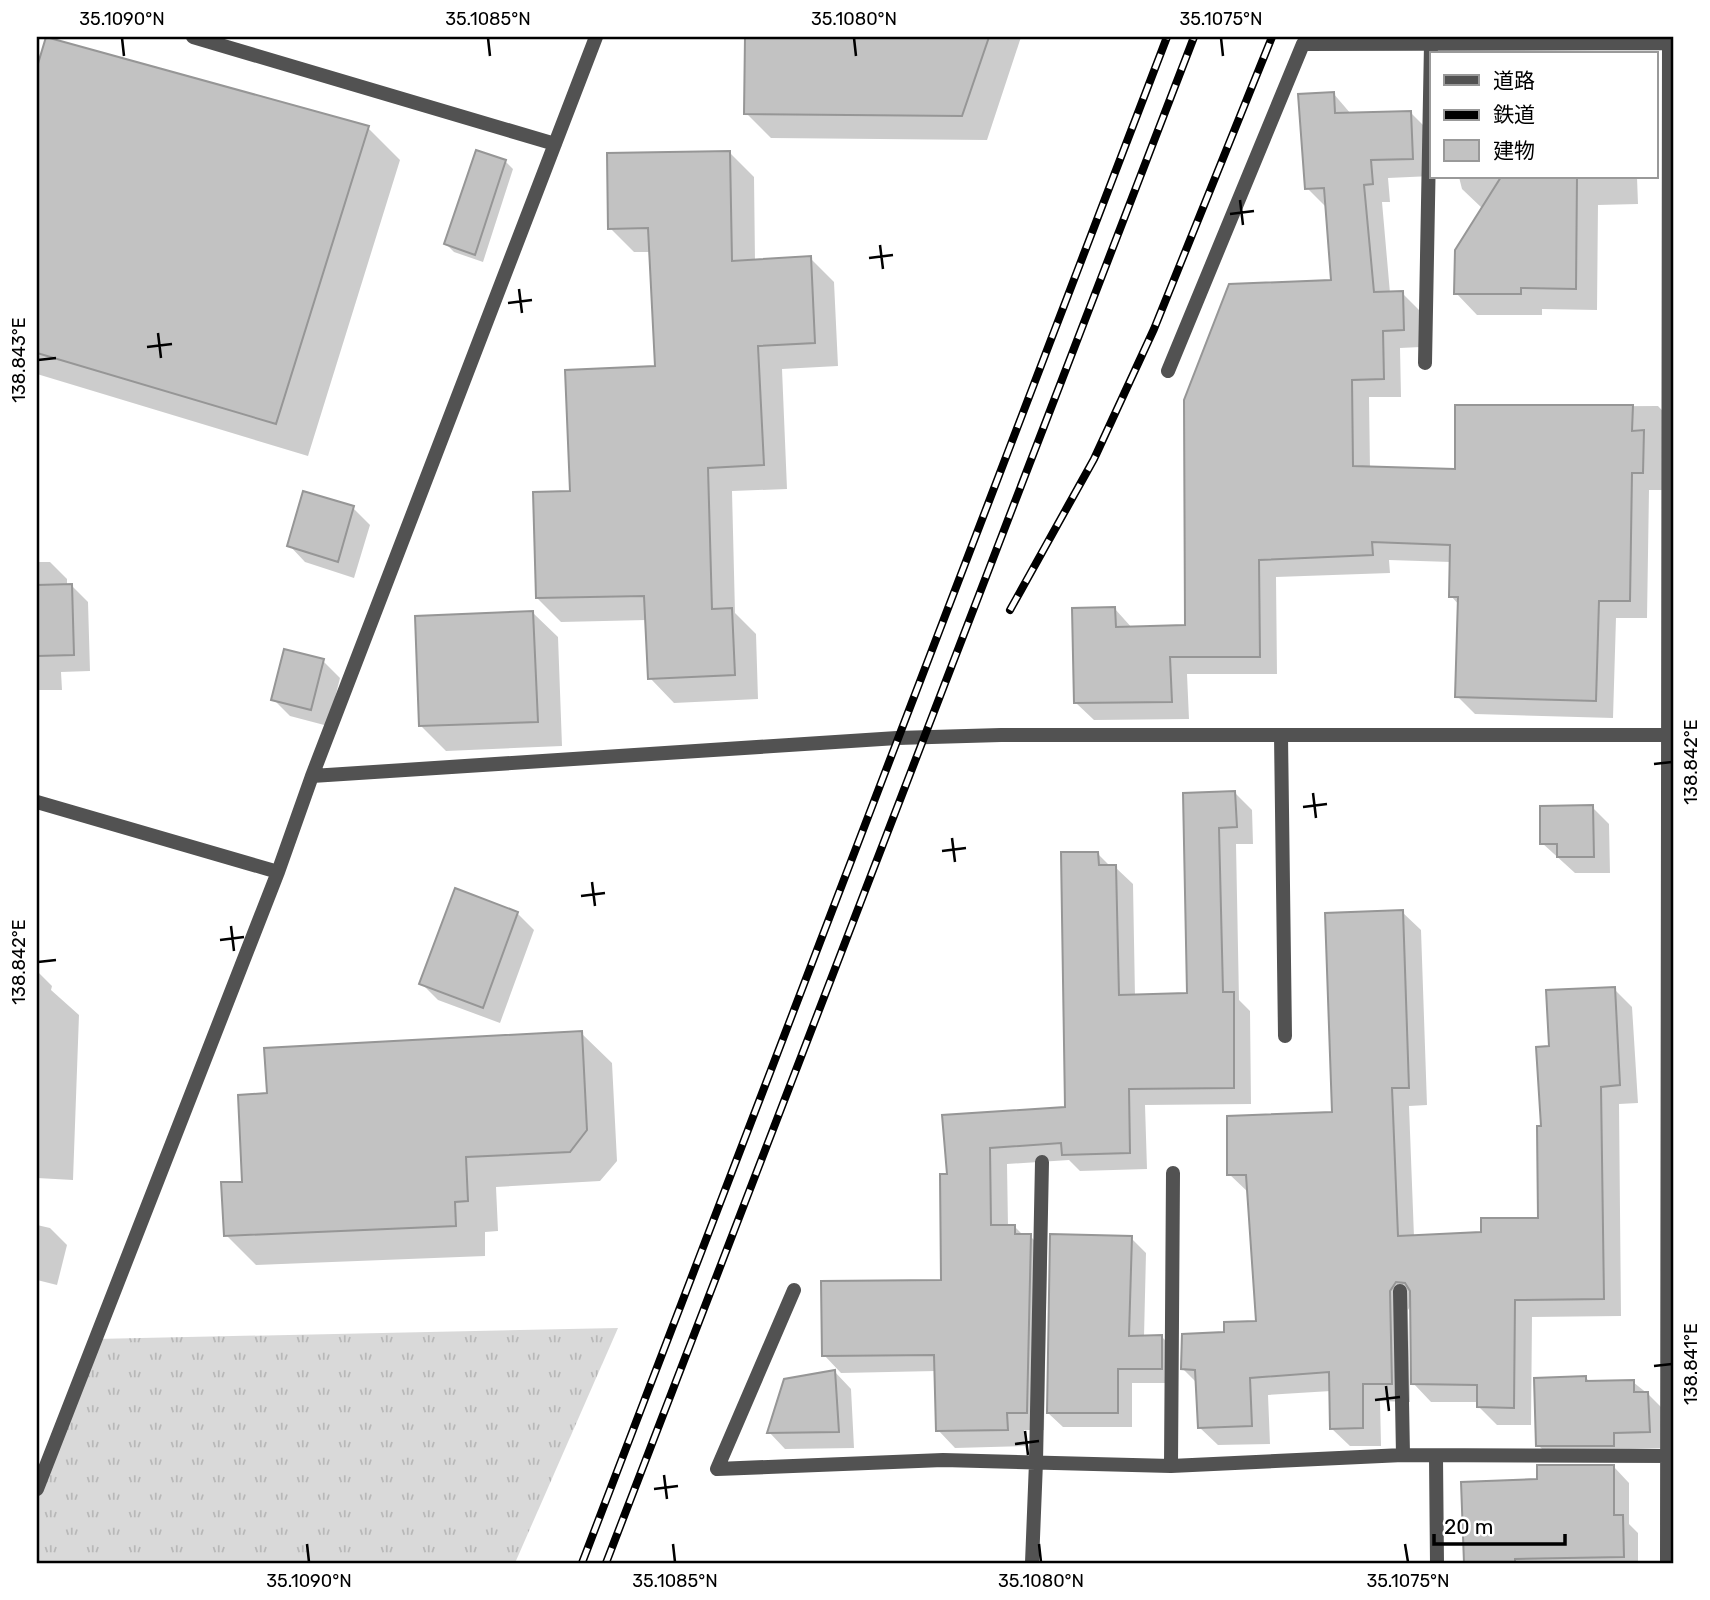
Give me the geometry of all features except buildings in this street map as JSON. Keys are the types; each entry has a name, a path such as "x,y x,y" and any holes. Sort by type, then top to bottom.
{"street":[{"path":"193,37 555,144"},
{"path":"37,1489 278,872 312,776 596,37"},
{"path":"1168,371 1303,44 1336,40 1431,44 1670,41 1670,1456 1667,1563"},
{"path":"1431,44 1431,52"},
{"path":"1425,363 1430,97"},
{"path":"1281,735 1285,1036"},
{"path":"312,776 897,738 1671,735"},
{"path":"37,802 278,872"},
{"path":"1032,1563 1042,1162"},
{"path":"1171,1466 1173,1173"},
{"path":"794,1290 717,1469 943,1460 1171,1466 1403,1455 1670,1456"},
{"path":"1400,1291 1403,1455"},
{"path":"1436,1457 1437,1563"}],"green space":[{"path":"618,1328 515,1563 37,1563 37,1492 95,1339"}],"railway":[{"path":"582,1563 1167,37"},
{"path":"606,1563 1194,37"},
{"path":"1010,610 1094,459 1154,329 1272,37"}]}
